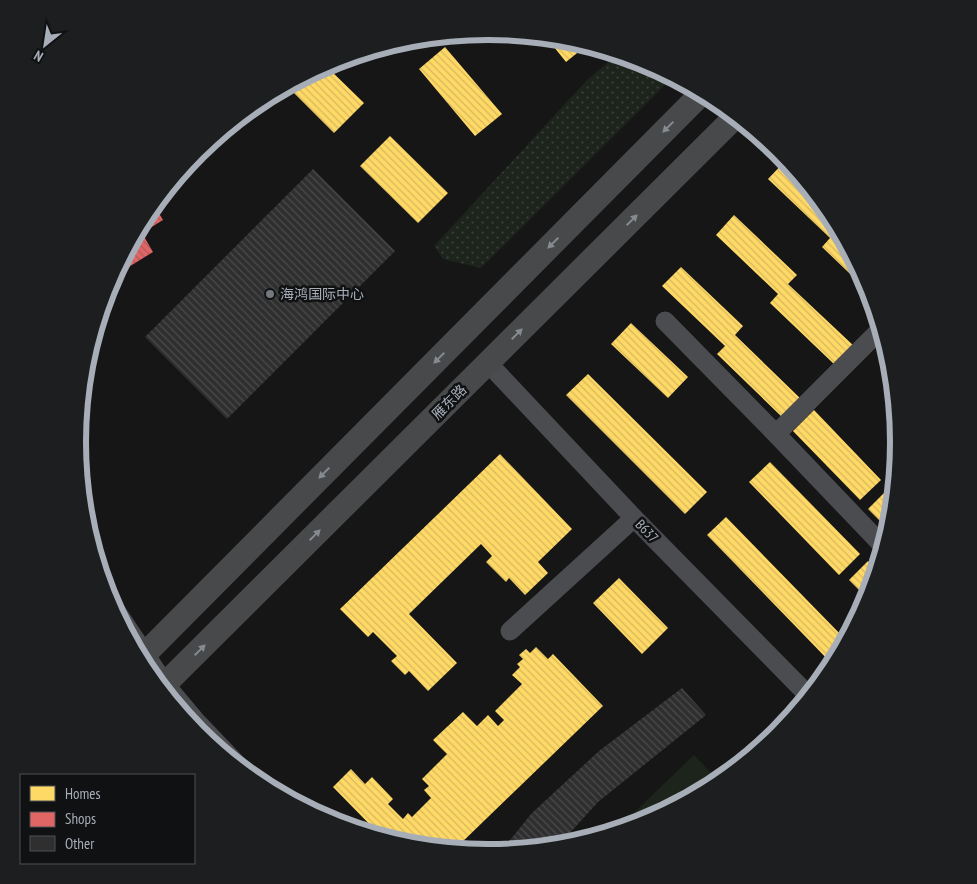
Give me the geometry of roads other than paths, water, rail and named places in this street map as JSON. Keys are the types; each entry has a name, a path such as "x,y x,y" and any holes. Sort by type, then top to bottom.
{"main road":[{"path":"147,653 696,98"},
{"name":"雁东路","path":"167,682 731,121"}],"street":[{"path":"665,321 878,541"},
{"path":"776,434 876,334"},
{"name":"B637","path":"488,363 634,518 804,691"},
{"path":"510,631 634,518"}],"place":[{"name":"海鸿国际中心","path":"270,294"}]}
